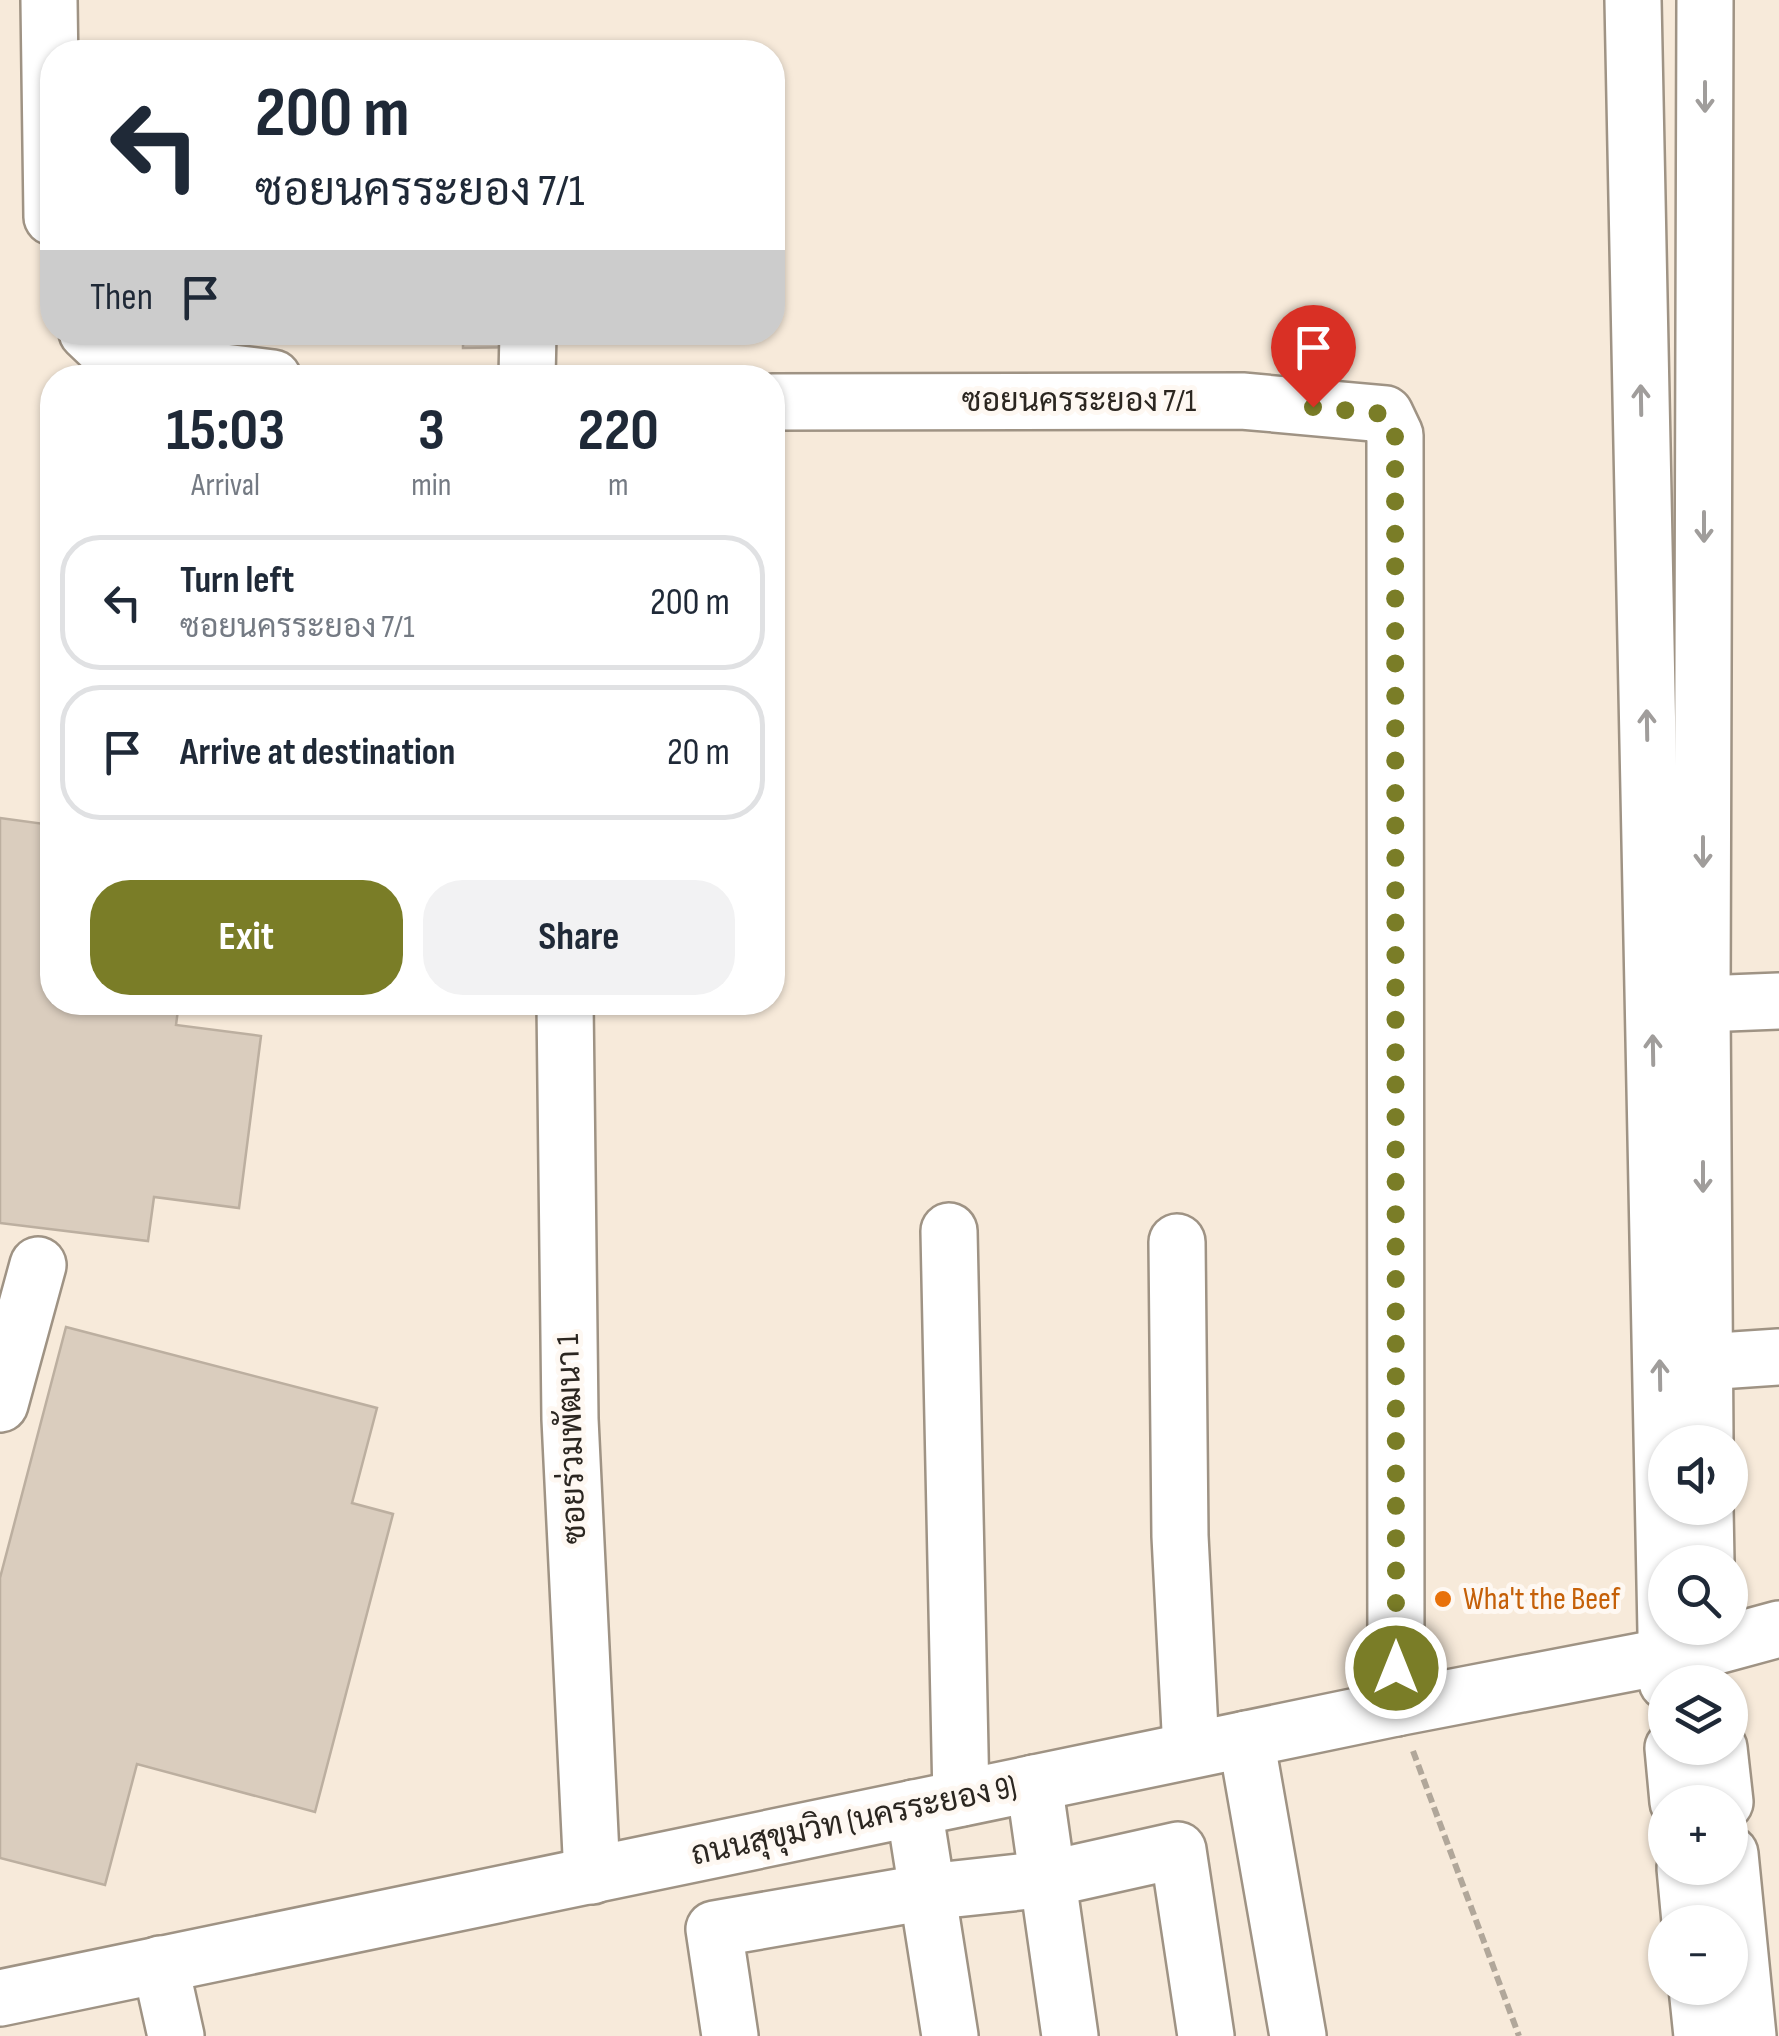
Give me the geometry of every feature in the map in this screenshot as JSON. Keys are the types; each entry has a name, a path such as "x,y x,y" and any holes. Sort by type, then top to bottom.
{"street":[{"path":"49,0 50,40"},
{"path":"1633,0 1693,1659"},
{"path":"1705,0 1705,1425"},
{"path":"101,345 108,352 166,365"},
{"name":"ซอยนครระยอง 7/1","path":"785,402 1242,400 1385,414 1395,435 1396,1708"},
{"path":"1702,1004 1779,1001"},
{"name":"ซอยร่วมพัฒนา 1","path":"565,1015 570,1418 592,1876"},
{"path":"949,1231 938,1803 927,1892 950,2036"},
{"path":"1176,1242 1180,1536 1191,1750"},
{"path":"0,1404 38,1265"},
{"path":"1704,1362 1779,1357"},
{"name":"ถนนสุขุมวิท (นครระยอง 9)","path":"0,1998 1396,1708 1693,1659 1779,1629"},
{"path":"1246,1739 1298,2036"},
{"path":"1034,1783 1070,2036"},
{"path":"730,2036 714,1929 927,1892 1048,1878 1178,1850 1206,2036"},
{"path":"1732,1885 1742,2012"},
{"path":"160,1964 176,2036"}],"path":[{"path":"1396,1708 1519,2036"}],"building":[{"path":"463,345 522,345 522,347"},
{"path":"0,818 40,823 40,1015 177,1015 176,1025 261,1036 239,1208 154,1197 148,1241 0,1223"},
{"path":"66,1327 377,1408 352,1503 393,1514 315,1812 137,1764 105,1885 0,1858 0,1578"}],"place":[{"name":"Wha't the Beef","path":"1443,1599"}],"route":[{"path":"1313,407 1385,414 1395,435 1396,1668"}]}
